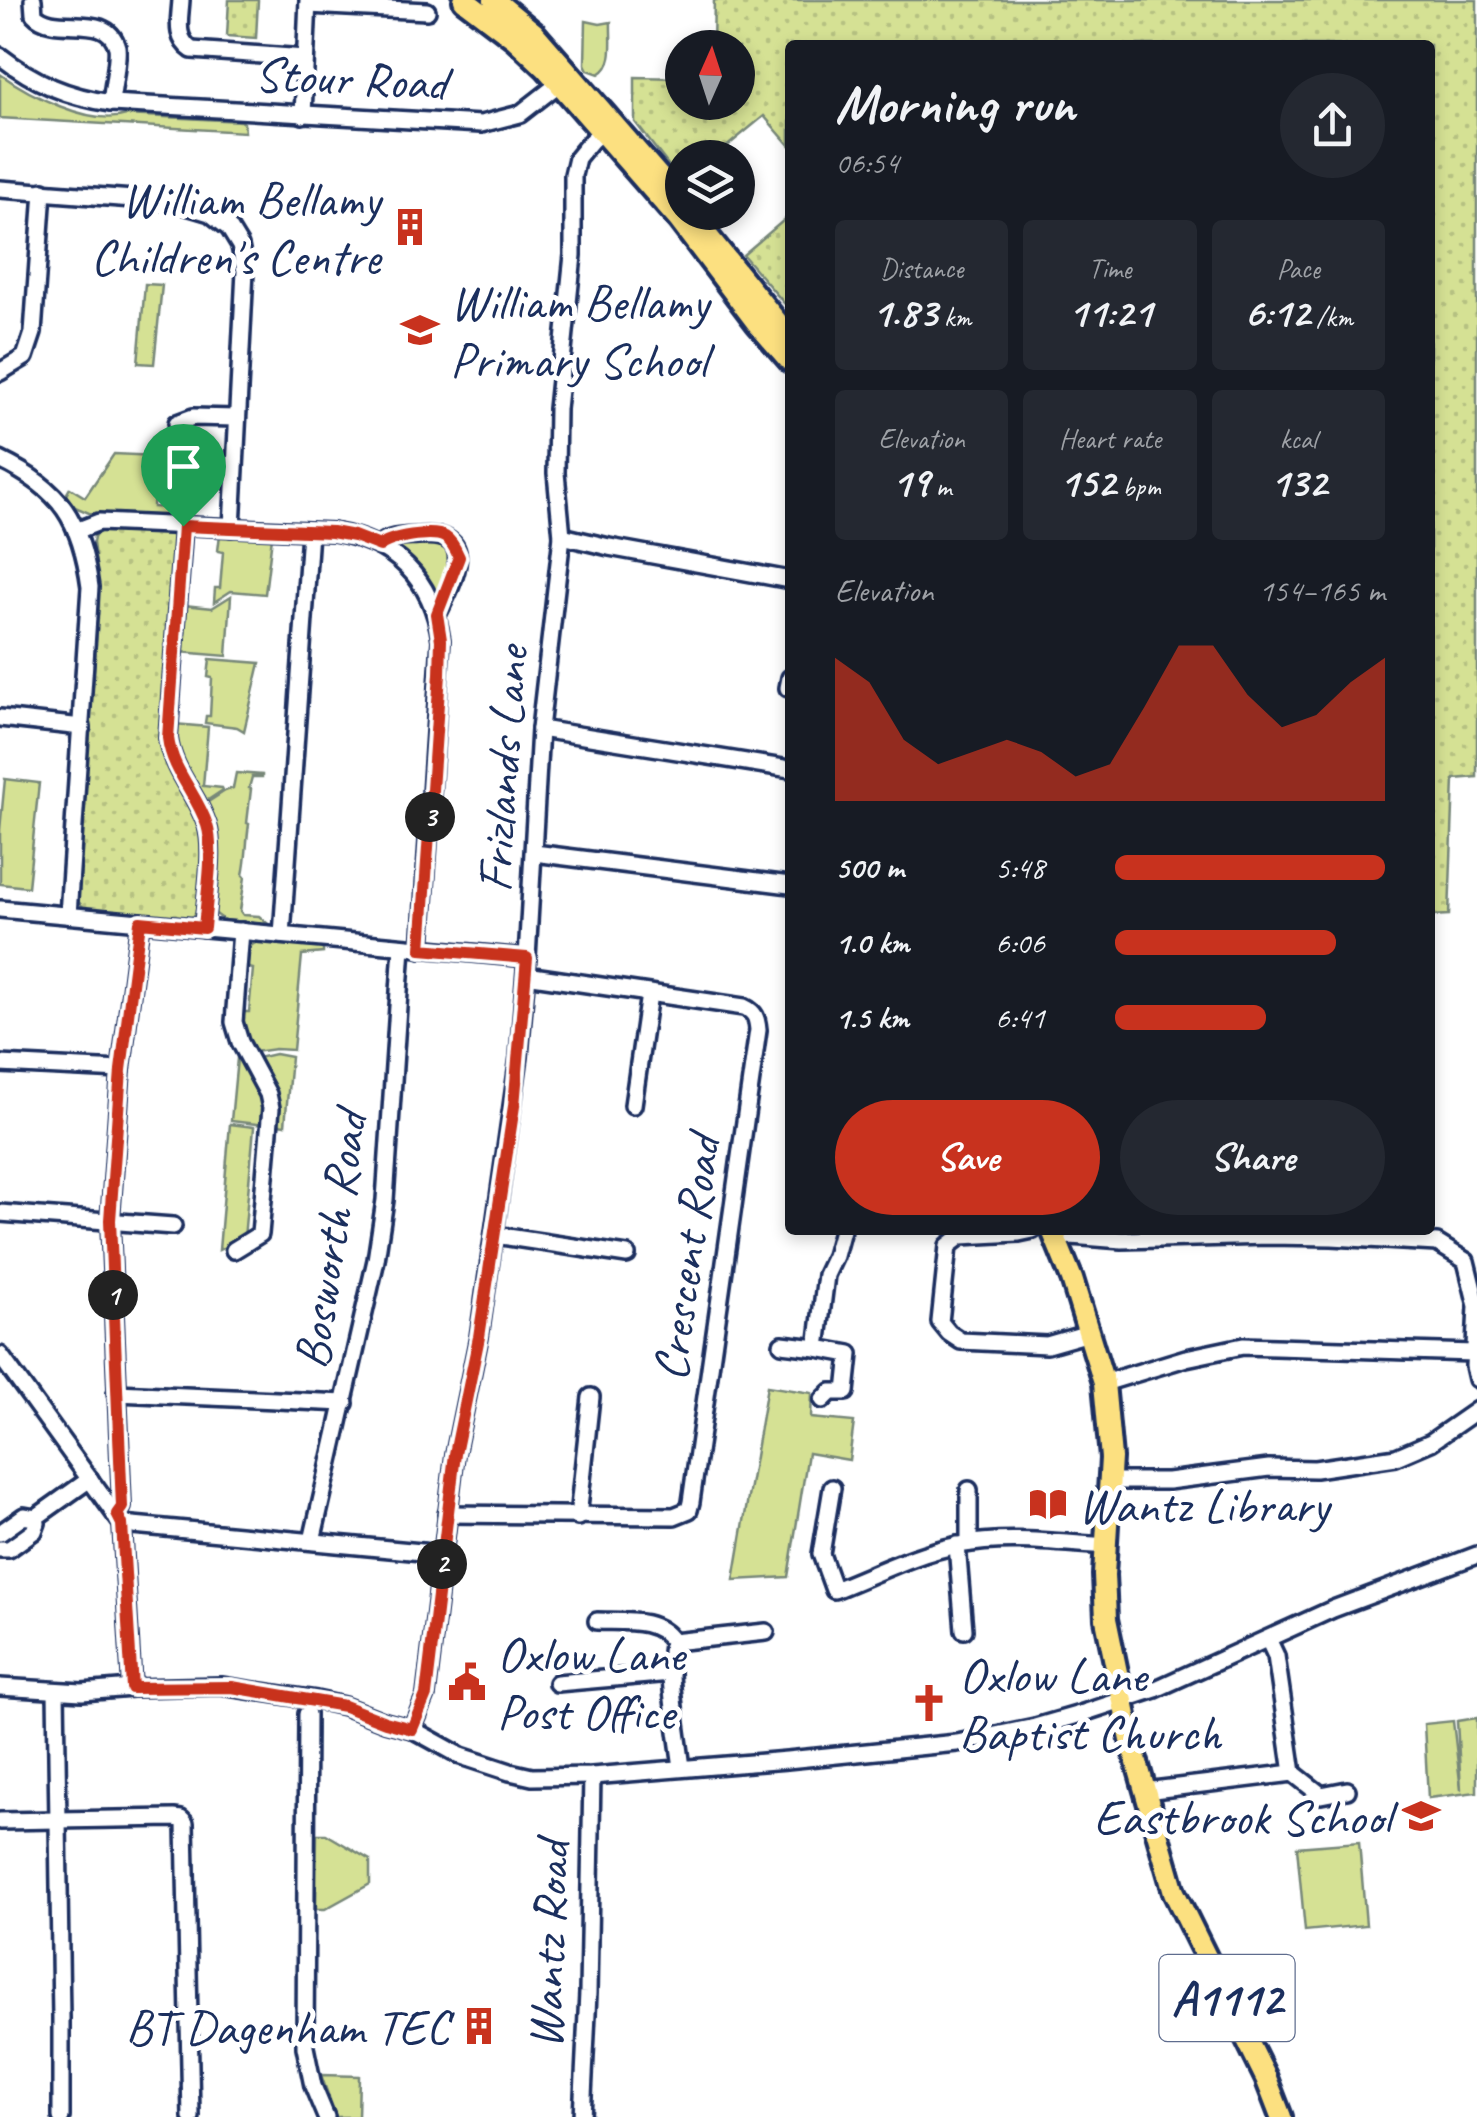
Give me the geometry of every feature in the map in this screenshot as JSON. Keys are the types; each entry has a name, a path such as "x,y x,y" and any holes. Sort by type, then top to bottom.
{"main road":[{"path":"464,0 546,68 565,79"},
{"path":"494,0 534,32 565,79 785,355"},
{"path":"607,127 638,150 665,183"},
{"path":"704,230 785,332"},
{"name":"A1112","path":"1054,1235 1104,1383 1110,1481 1104,1575 1106,1618 1144,1790 1174,1892 1266,2078 1281,2117"}],"street":[{"path":"34,0 34,14 41,22 93,26 106,31 117,48 112,103"},
{"path":"181,0 180,38 192,50 305,58"},
{"path":"303,114 308,2 427,11"},
{"name":"Stour Road","path":"0,56 22,74 46,86 74,97 112,103 480,124 520,114 565,79"},
{"name":"Frizlands Lane","path":"412,1729 426,1695 455,1454 479,1337 514,1106 527,967 540,729 562,536 556,473 556,409 573,255 573,175 577,158 607,127"},
{"path":"0,189 173,202 210,213 229,228 240,246 244,271 232,528"},
{"path":"0,372 25,357 33,333 43,192"},
{"path":"177,423 193,417 236,418"},
{"path":"0,460 36,479 57,500 70,518 86,559 90,587 68,916"},
{"path":"76,531 98,522 354,536 380,546 418,579 437,614 441,640 421,949"},
{"path":"183,526 168,738 174,762 200,807 210,836 204,928"},
{"path":"282,935 310,532"},
{"path":"380,546 393,538 436,534 456,549 459,562 437,614"},
{"path":"562,536 785,579"},
{"path":"0,718 82,727"},
{"path":"540,729 785,768"},
{"path":"534,853 785,884"},
{"name":"Crescent Road","path":"0,909 421,949 649,994 744,1007 756,1016 758,1030 689,1510 674,1516 448,1514"},
{"path":"132,1688 119,1519 122,1507 110,1220 121,1070 140,922"},
{"path":"234,1250 260,1234 271,1116 268,1094 240,1042 234,1022 241,932"},
{"name":"Bosworth Road","path":"312,1541 376,1260 385,1200 402,947"},
{"name":"Crescent Road","path":"634,1106 649,994"},
{"path":"0,1064 121,1070"},
{"path":"0,1213 173,1226"},
{"path":"495,1235 627,1255"},
{"path":"818,1348 826,1274 841,1235"},
{"path":"981,1235 961,1236 948,1246 940,1322 948,1334 961,1341 1047,1346 1089,1333"},
{"path":"1070,1235 1279,1236 1437,1244 1466,1261 1477,1306 1477,1378"},
{"path":"1466,1261 1477,1246"},
{"path":"782,1344 850,1354 846,1392 831,1392 823,1400"},
{"path":"1104,1383 1242,1346 1474,1353"},
{"path":"0,1355 119,1519 443,1554"},
{"path":"116,1393 345,1403"},
{"name":"Crescent Road","path":"578,1517 591,1396"},
{"path":"1110,1481 1168,1480 1270,1468 1315,1469 1396,1457 1431,1442 1477,1410"},
{"path":"0,1533 24,1516 35,1518 90,1479"},
{"path":"832,1488 821,1554 834,1590 927,1553 963,1544 1044,1540 1107,1546"},
{"path":"964,1630 963,1544 970,1490"},
{"path":"0,1549 9,1549 34,1531 35,1518"},
{"path":"0,1687 82,1692 232,1687 344,1706 412,1729 451,1752 510,1772 544,1778 682,1768 957,1743 1035,1727 1122,1701 1334,1609 1477,1555"},
{"path":"597,1621 638,1622 668,1633 673,1642 671,1673 682,1768"},
{"path":"673,1642 766,1632"},
{"path":"1268,1639 1276,1656 1293,1773 1321,1795 1347,1790"},
{"path":"557,1683 671,1673"},
{"path":"56,1691 60,2117"},
{"path":"307,1714 305,2047 313,2086 326,2117"},
{"path":"1144,1790 1293,1773"},
{"name":"Wantz Road","path":"582,2117 592,1776"},
{"path":"0,1821 174,1818 185,1824 191,2117"}],"green space":[{"path":"229,0 258,0 256,38 227,36"},
{"path":"714,0 1477,0 1477,777 1454,779 1449,915 1435,916 1435,40 785,40 785,140 764,116 735,140 665,140 665,161 635,122 635,77 665,78 665,120 755,120 755,30 713,30"},
{"path":"586,21 611,22 610,58 599,74 588,70 585,64"},
{"path":"0,74 43,99 78,113 112,118 126,115 241,121 245,132 0,118"},
{"path":"785,219 785,304 743,255"},
{"path":"145,284 162,285 154,364 138,363"},
{"path":"114,454 155,456 153,507 169,508 169,517 89,513 75,507 66,495 70,488 85,497"},
{"path":"107,527 169,532 175,538 162,745 205,834 199,909 191,917 85,909 76,899 99,606 93,543 94,536"},
{"path":"220,534 272,537 265,594 231,591 214,602 215,588 220,588"},
{"path":"439,539 455,557 438,599 420,568 392,545"},
{"path":"231,596 227,656 180,652 183,605 212,608"},
{"path":"210,659 260,663 244,731 205,723 206,716 210,716"},
{"path":"174,724 208,727 203,786 223,790 205,802 177,755"},
{"path":"236,773 262,775 252,777 249,788 240,911 243,915 259,916 267,923 264,924 224,920 213,912 216,844 205,804 233,788"},
{"path":"5,779 39,783 28,887 0,884"},
{"path":"258,942 323,948 323,953 302,955 293,1050 254,1052 243,1030 241,1012 249,1012 253,969 245,967 246,955"},
{"path":"238,1048 264,1098 265,1125 231,1121"},
{"path":"275,1054 291,1057 285,1125 278,1124 275,1098 257,1058"},
{"path":"230,1124 254,1127 244,1238 219,1250"},
{"path":"767,1386 812,1393 811,1418 854,1422 849,1460 808,1453 788,1577 734,1580"},
{"path":"1477,1718 1477,1792 1428,1798 1424,1724 1453,1721 1461,1790 1457,1721"},
{"path":"317,1834 326,1834 370,1860 370,1884 325,1909 316,1909"},
{"path":"1359,1842 1366,1925 1305,1931 1297,1847"},
{"path":"321,2075 359,2076 358,2117 336,2117"}],"place":[{"name":"William Bellamy Children's Centre","path":"410,227"},
{"name":"William Bellamy Primary School","path":"420,330"},
{"name":"Wantz Library","path":"1048,1504"},
{"name":"Oxlow Lane Post Office","path":"467,1682"},
{"name":"Oxlow Lane Baptist Church","path":"929,1703"},
{"name":"Eastbrook School","path":"1421,1816"},
{"name":"BT Dagenham TEC","path":"479,2026"}],"route":[{"path":"183,526 332,532 380,546 393,538 436,534 446,538 459,557 437,614 440,674 421,949 527,958 514,1106 495,1235 455,1454 426,1695 412,1729 344,1706 232,1687 132,1688 122,1524 117,1514 122,1507 110,1220 121,1070 140,922 204,928 210,836 200,807 174,762 168,738 183,526"}]}
